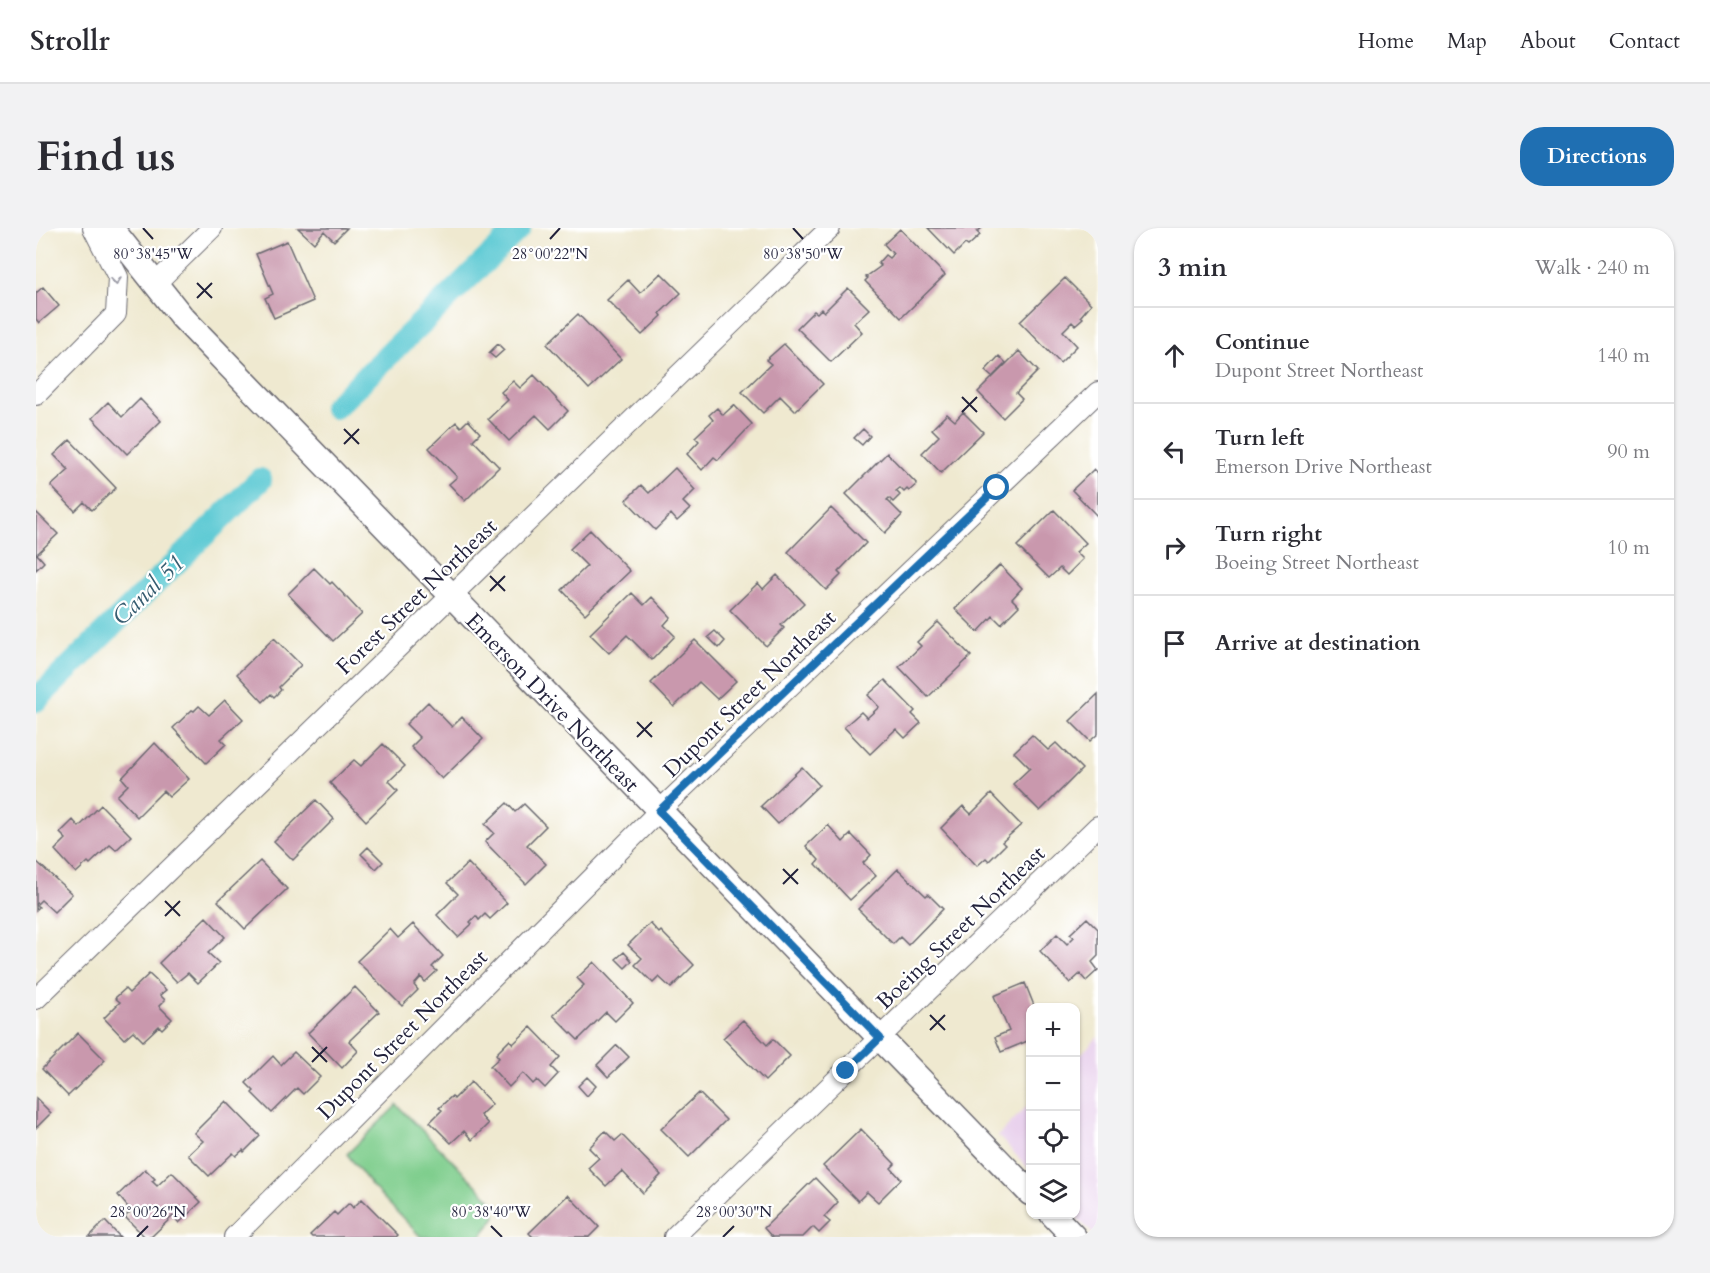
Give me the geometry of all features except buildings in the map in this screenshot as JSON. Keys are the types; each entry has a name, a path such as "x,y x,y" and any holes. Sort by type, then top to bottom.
{"street":[{"path":"36,395 116,314 118,277 93,228"},
{"name":"Emerson Drive Northeast","path":"111,228 182,317 1026,1189"},
{"path":"156,283 212,228"},
{"name":"Forest Street Northeast","path":"36,999 830,228"},
{"name":"Dupont Street Northeast","path":"234,1237 659,811 1098,392"},
{"name":"Boeing Street Northeast","path":"674,1237 1098,826"},
{"path":"1056,1219 1074,1237"}],"shaded area":[{"path":"1098,1037 1098,1237 1078,1219 1080,1219 1080,1055"},
{"path":"1026,1107 1026,1166 998,1136"}],"green space":[{"path":"397,1105 491,1200 496,1217 480,1237 421,1237 372,1186 347,1154"}],"waterway":[{"name":"Canal 51","path":"335,407 519,228"},
{"name":"Canal 51","path":"36,700 260,480"}],"route":[{"path":"846,1071 880,1038 659,811 997,488"}]}
